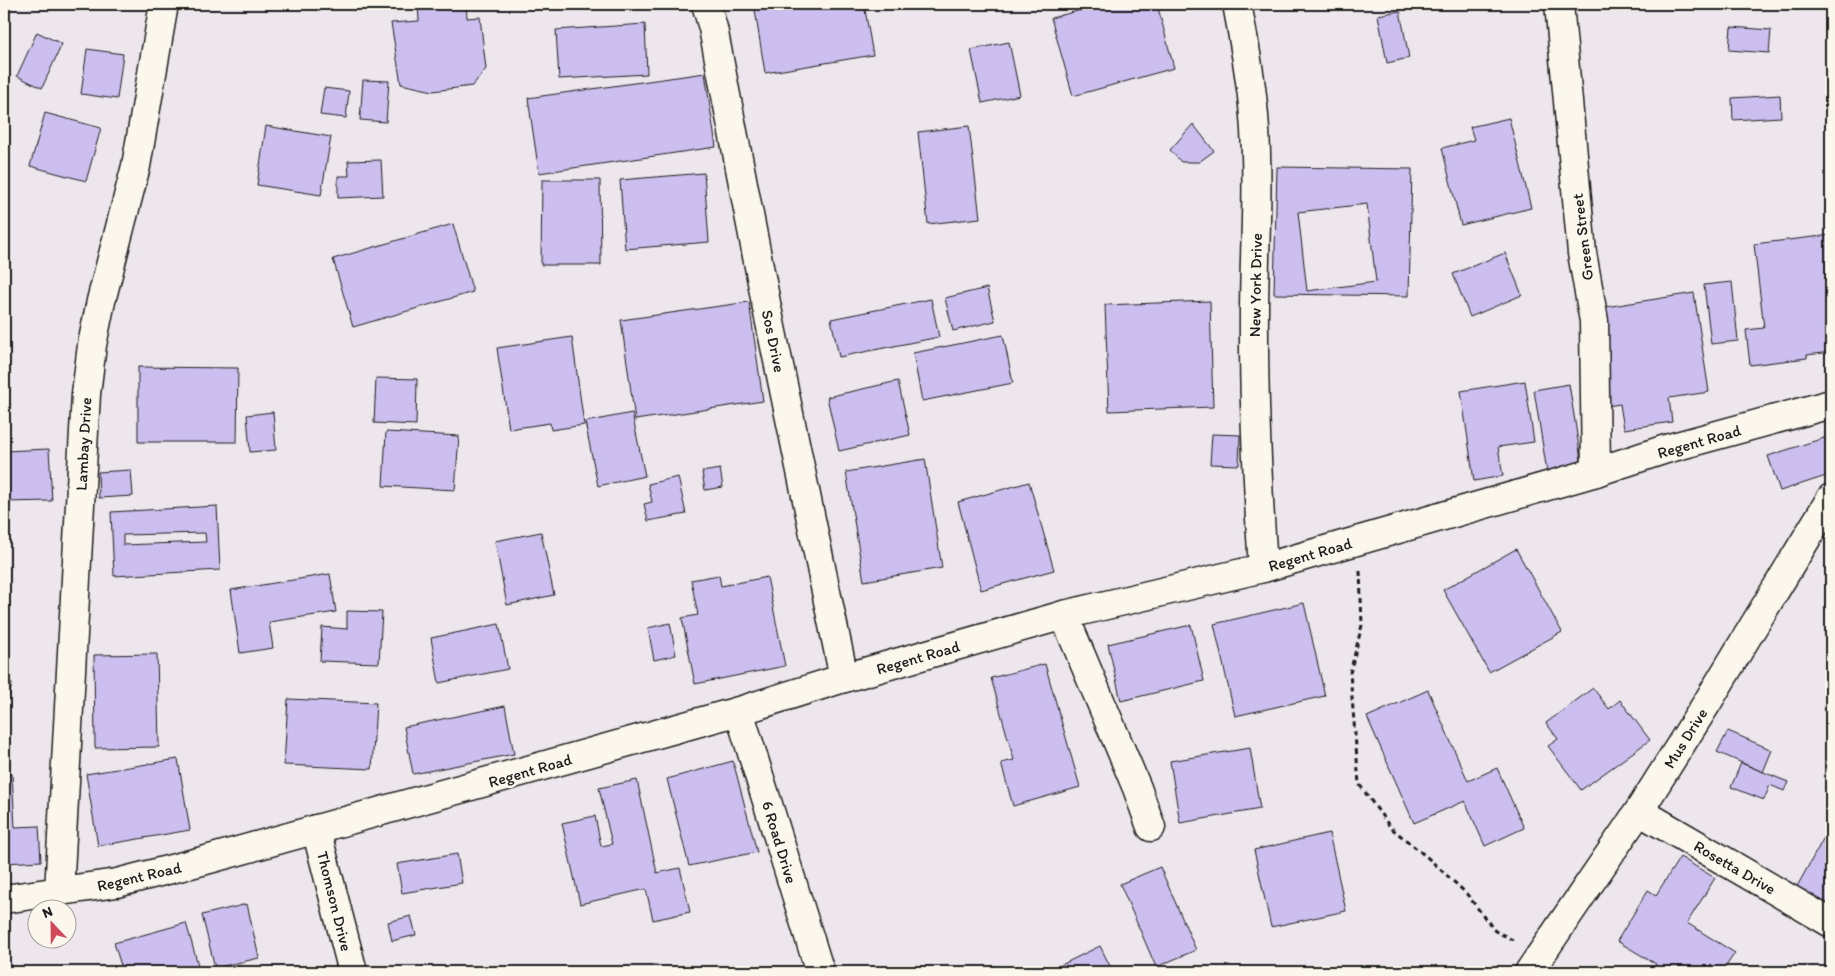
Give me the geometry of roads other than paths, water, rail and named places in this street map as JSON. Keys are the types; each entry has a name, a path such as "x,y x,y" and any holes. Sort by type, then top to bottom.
{"street":[{"name":"Lambay Drive","path":"59,892 86,394 92,345 101,301 136,166 164,4"},
{"name":"Sos Drive","path":"706,4 713,28 767,308 844,678"},
{"name":"New York Drive","path":"1237,4 1254,117 1256,194 1254,336 1263,568"},
{"name":"Green Street","path":"1559,4 1582,253 1594,321 1596,472"},
{"name":"Regent Road","path":"4,899 117,883 739,711 844,678 1064,615 1263,568 1666,450 1831,404"},
{"name":"Mus Drive","path":"1534,965 1639,811 1707,704 1831,498"},
{"path":"1064,615 1136,788 1150,827"},
{"name":"6 Road Drive","path":"739,711 820,972"},
{"name":"Rosetta Drive","path":"1639,811 1831,923"},
{"name":"Thomson Drive","path":"316,829 353,972"}]}
